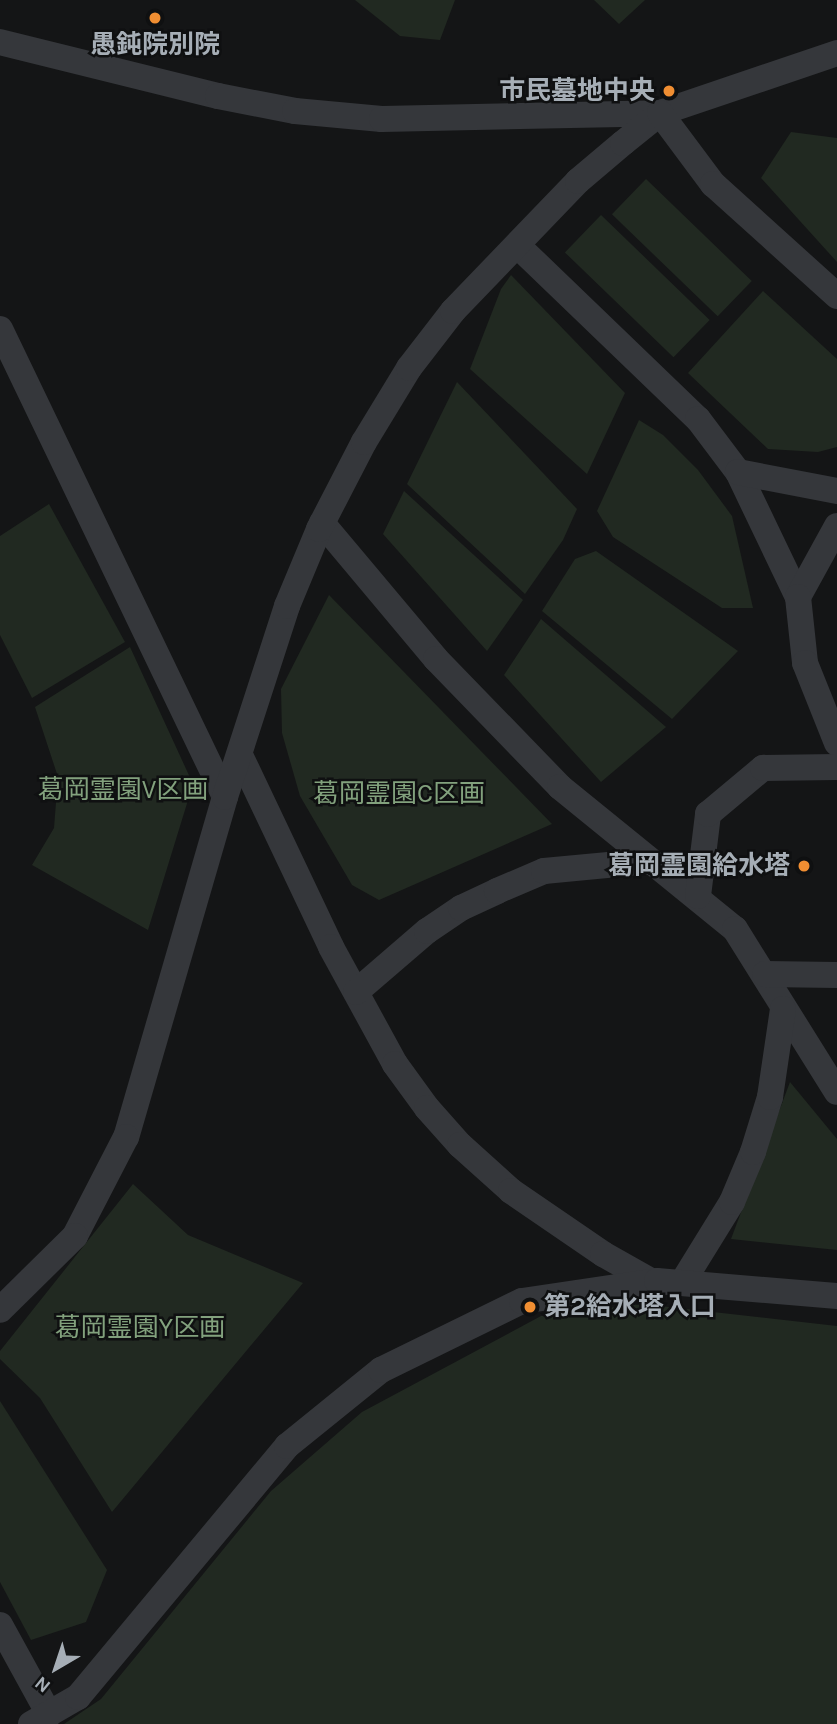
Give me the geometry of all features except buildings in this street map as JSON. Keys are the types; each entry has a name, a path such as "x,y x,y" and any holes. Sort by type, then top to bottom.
{"street":[{"path":"0,42 295,111 382,119 660,113 837,53"},
{"path":"0,1310 75,1236 127,1138 225,797 286,607 322,523 364,442 409,368 453,311 578,180 660,113"},
{"path":"660,113 713,184 837,296"},
{"path":"517,244 698,419 738,472 798,597 805,663 837,743"},
{"path":"0,329 225,797"},
{"path":"738,472 837,491"},
{"path":"322,523 495,722 559,787 649,861 698,896 735,929 765,974 782,1009 837,1092"},
{"path":"798,597 837,526"},
{"path":"240,755 356,992 395,1064 460,1145 556,1223 651,1282"},
{"path":"698,896 708,814 763,768 837,767"},
{"path":"356,992 427,931 497,891 544,871 649,861"},
{"path":"765,974 837,975"},
{"path":"682,1283 732,1202 753,1152 770,1097 782,1009"},
{"path":"0,1625 40,1719 78,1697 287,1446 381,1370 522,1301 651,1282 837,1296"}],"green space":[{"path":"355,0 455,0 440,40 400,36"},
{"path":"594,0 645,0 619,24"},
{"path":"791,132 837,138 837,262 761,178"},
{"path":"646,179 752,281 718,316 612,214"},
{"path":"601,215 710,320 673,357 565,252"},
{"path":"511,275 625,393 587,474 470,369 501,289"},
{"path":"763,291 837,359 837,447 818,452 768,449 688,373"},
{"path":"457,382 577,509 563,540 525,594 407,484"},
{"path":"639,420 663,435 698,470 732,516 753,608 722,608 613,537 597,511"},
{"path":"404,491 523,600 487,651 383,534"},
{"path":"49,504 125,642 32,698 0,635 0,536"},
{"path":"596,551 738,651 672,719 542,611 575,559"},
{"name":"葛岡霊園C区画","path":"329,595 552,824 379,900 352,885 300,796 282,733 281,689"},
{"path":"541,619 666,727 601,782 504,675"},
{"name":"葛岡霊園V区画","path":"130,647 193,784 148,930 32,865 54,828 58,777 35,707"},
{"path":"790,1082 837,1139 837,1250 731,1239"},
{"name":"葛岡霊園Y区画","path":"133,1184 188,1235 303,1283 112,1512 40,1398 0,1359 0,1351"},
{"path":"642,1304 837,1326 837,1724 64,1724 101,1699 271,1491 362,1412 541,1316"},
{"path":"0,1401 107,1570 86,1622 31,1640 0,1582"}],"place":[{"name":"愚鈍院別院","path":"155,18"},
{"name":"市民墓地中央","path":"669,91"},
{"name":"葛岡霊園給水塔","path":"804,866"},
{"name":"第2給水塔入口","path":"530,1307"}]}
